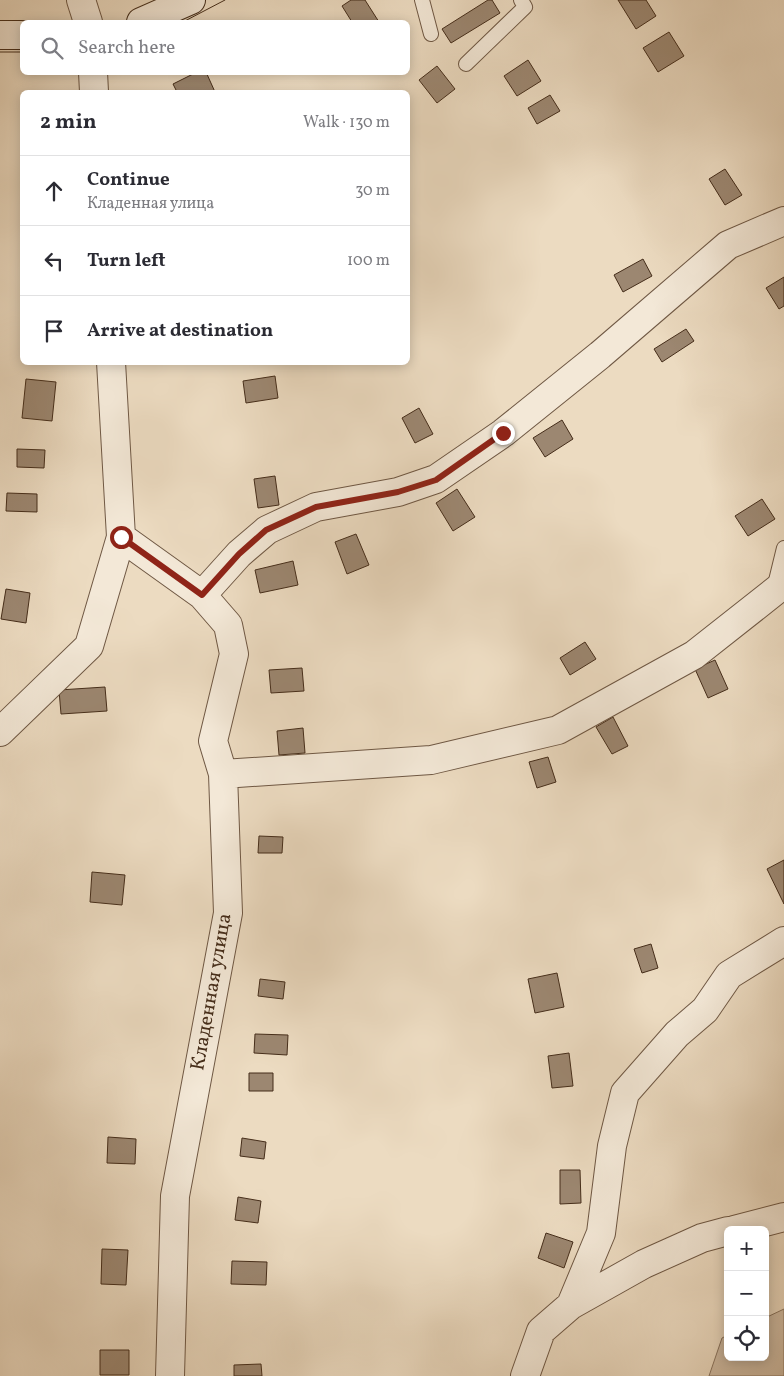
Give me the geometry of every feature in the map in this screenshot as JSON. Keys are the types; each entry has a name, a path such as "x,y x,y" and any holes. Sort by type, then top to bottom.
{"street":[{"path":"81,0 87,20"},
{"path":"145,20 190,0"},
{"path":"0,35 20,35"},
{"path":"93,75 94,90"},
{"path":"202,595 239,554 266,530 316,507 398,492 436,480 518,421 600,355 728,245 784,220"},
{"path":"0,732 89,646 121,537 111,365"},
{"name":"Кладенная улица","path":"121,537 202,595 228,625 234,654 214,741 223,774 228,913 175,1196 170,1376"},
{"path":"223,774 431,760 558,730 694,655 779,588"},
{"path":"571,1305 601,1233 612,1146 625,1093 676,1034 705,1010 729,975 784,941"},
{"path":"749,1226 784,1217"},
{"path":"525,1376 542,1331 571,1305 644,1264 702,1238 724,1232"}],"lane":[{"path":"422,0 431,34"},
{"path":"466,64 525,7 521,0"},
{"path":"779,588 784,548"}],"shaded area":[{"path":"784,1309 784,1376 709,1376 722,1338 724,1337 724,1361 769,1361 769,1316"}],"building":[{"path":"351,0 365,0 378,20 351,20 342,6"},
{"path":"488,0 492,0 500,13 451,43 442,29"},
{"path":"618,0 646,0 656,16 636,29"},
{"path":"669,32 684,56 658,72 643,48"},
{"path":"528,60 541,81 517,96 504,76"},
{"path":"437,66 455,89 437,103 419,80"},
{"path":"191,75 207,75 214,90 176,90 173,84"},
{"path":"550,95 560,111 537,124 528,108"},
{"path":"725,169 742,195 725,205 709,179"},
{"path":"643,259 652,276 623,292 614,275"},
{"path":"784,277 784,306 779,309 766,288"},
{"path":"686,329 694,341 662,362 654,349"},
{"path":"275,376 278,398 246,403 243,381"},
{"path":"26,379 56,382 52,421 22,418"},
{"path":"419,408 433,434 415,443 402,418"},
{"path":"562,420 573,439 545,457 533,438"},
{"path":"17,449 45,450 44,468 17,467"},
{"path":"275,476 279,505 258,508 254,479"},
{"path":"457,489 475,517 453,531 436,503"},
{"path":"7,493 37,494 37,512 6,511"},
{"path":"762,499 775,519 748,536 735,516"},
{"path":"356,534 369,565 347,574 335,542"},
{"path":"293,561 298,585 260,593 255,570"},
{"path":"6,589 30,593 26,623 1,619"},
{"path":"585,642 596,659 570,675 560,658"},
{"path":"715,660 728,689 708,698 695,669"},
{"path":"302,668 304,691 271,693 269,670"},
{"path":"105,687 107,711 61,714 59,690"},
{"path":"613,717 628,746 612,754 596,727"},
{"path":"303,728 305,753 279,755 277,731"},
{"path":"548,757 556,782 537,788 529,762"},
{"path":"259,836 283,837 282,853 258,853"},
{"path":"784,860 784,904 767,869"},
{"path":"92,872 125,875 122,905 90,902"},
{"path":"651,944 658,968 642,973 634,949"},
{"path":"557,973 564,1007 535,1013 528,979"},
{"path":"260,979 285,982 283,999 258,996"},
{"path":"255,1034 288,1035 287,1055 254,1053"},
{"path":"569,1053 573,1086 552,1088 548,1056"},
{"path":"249,1073 273,1073 273,1091 249,1091"},
{"path":"108,1137 136,1139 135,1164 107,1163"},
{"path":"242,1138 266,1142 264,1159 240,1156"},
{"path":"560,1170 580,1170 581,1203 560,1204"},
{"path":"238,1197 261,1201 258,1223 235,1220"},
{"path":"546,1233 573,1242 564,1268 538,1258"},
{"path":"102,1249 128,1250 126,1285 101,1284"},
{"path":"232,1261 267,1262 266,1285 231,1284"},
{"path":"100,1350 129,1350 129,1375 100,1375"},
{"path":"261,1364 262,1376 234,1376 234,1365"}],"tram line":[{"path":"187,20 225,0"},
{"path":"0,52 20,52"}],"route":[{"path":"121,537 202,595 239,554 266,530 316,507 398,492 436,480 503,433"}]}
